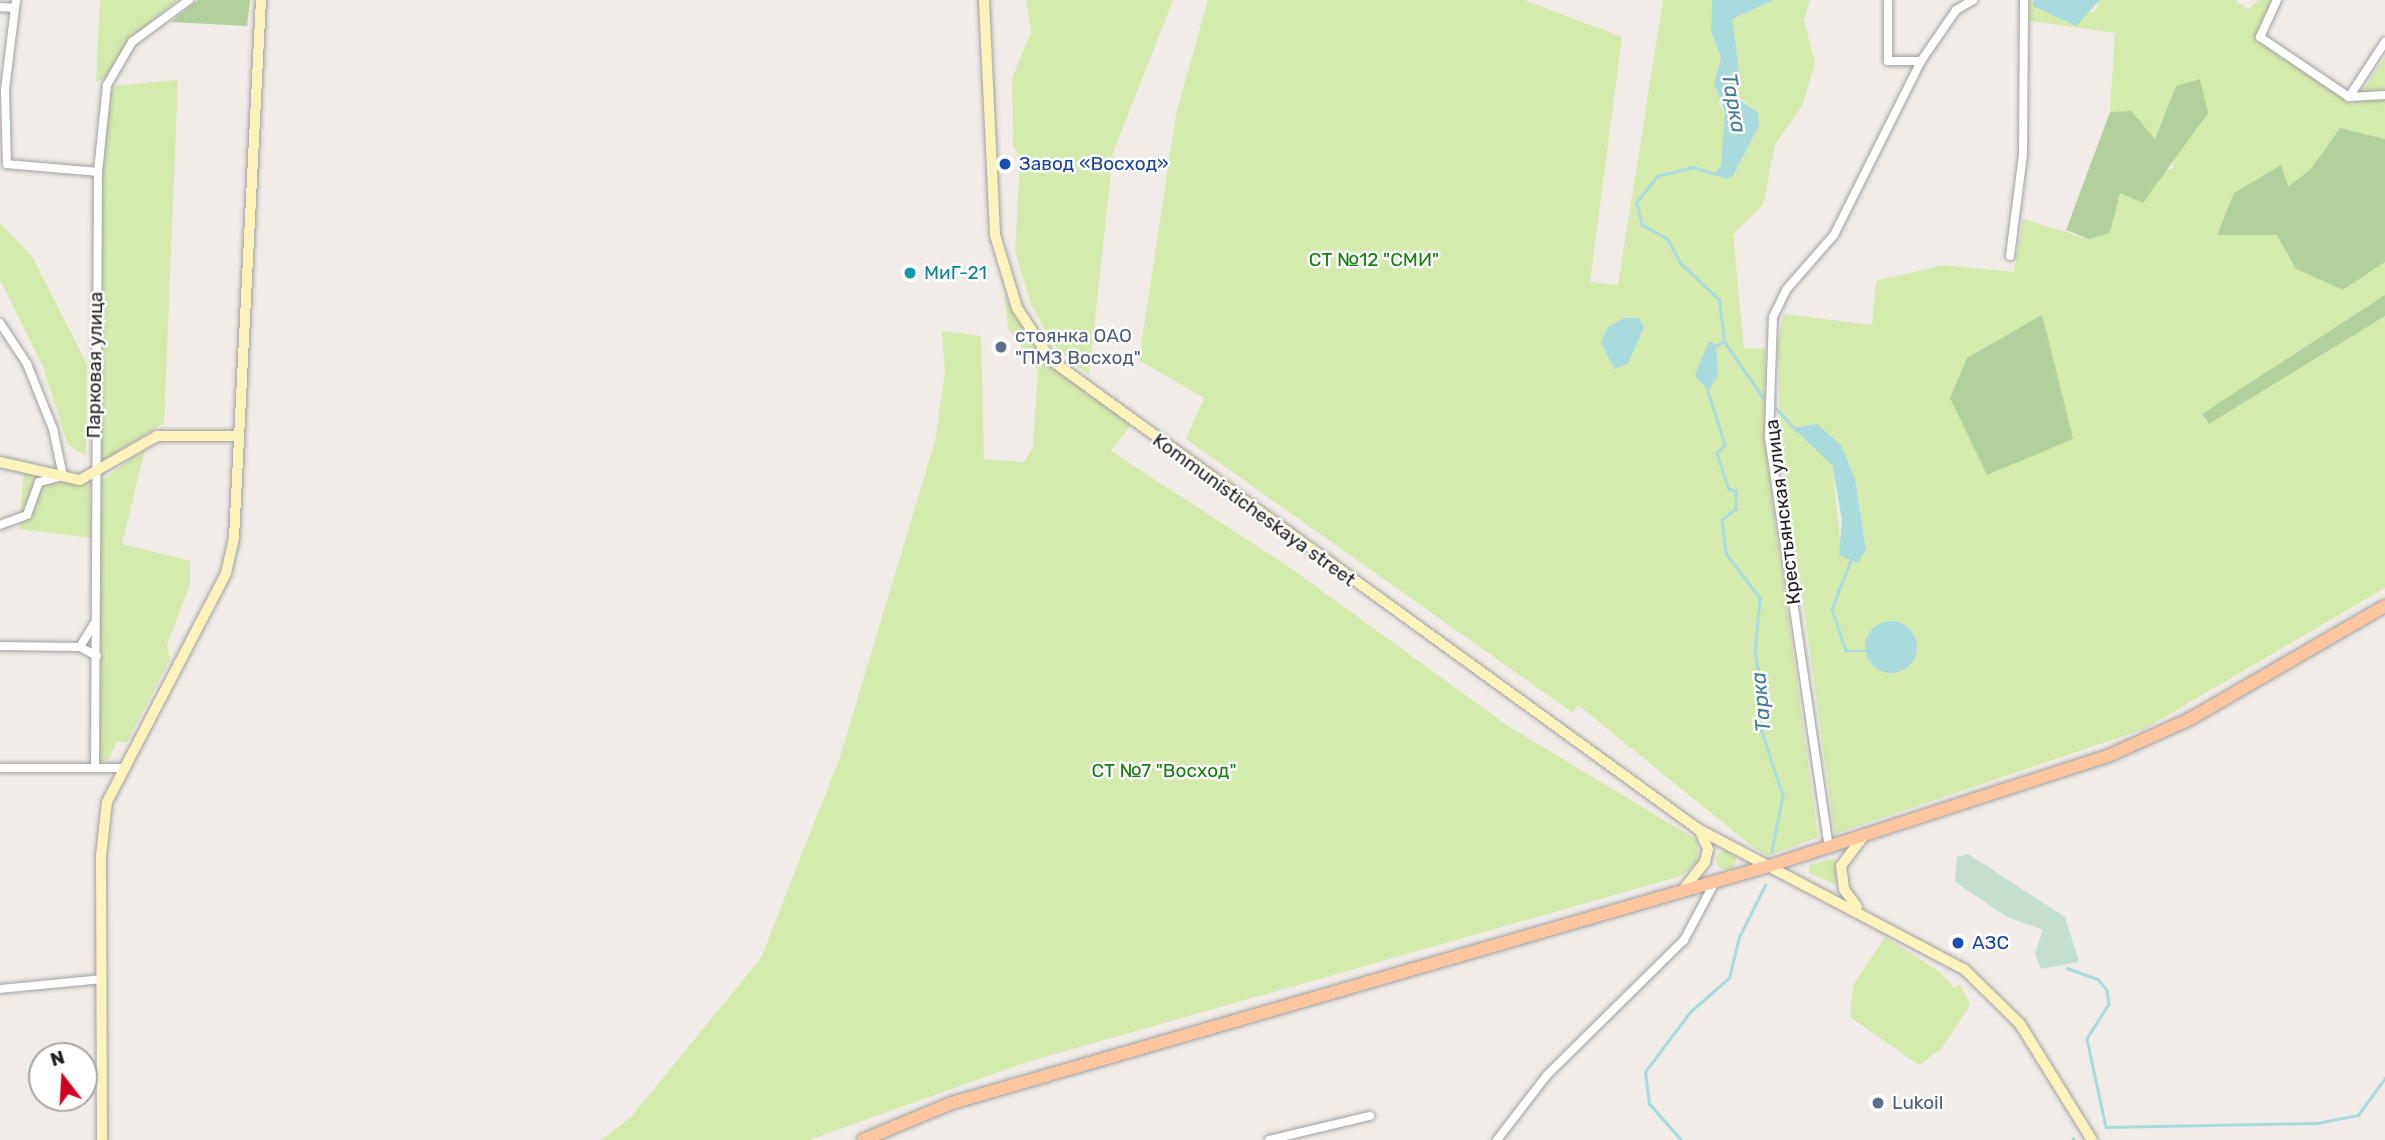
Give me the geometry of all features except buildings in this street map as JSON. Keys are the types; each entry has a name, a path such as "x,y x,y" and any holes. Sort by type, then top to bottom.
{"main road":[{"path":"103,1140 101,856 107,802 121,768 226,573 239,436 261,0"},
{"name":"Kommunisticheskaya street","path":"984,0 995,235 1017,308 1044,351 1079,384 1698,829 1877,921"},
{"path":"0,462 64,476 94,478 157,436 239,436"},
{"path":"863,1140 952,1103 1863,838 2144,742 2385,606"},
{"path":"1683,890 1705,862 1708,849 1698,829"},
{"path":"1863,838 1847,850 1841,877 1850,903 1877,921 1956,964 1997,998 2092,1140"}],"street":[{"name":"Парковая улица","path":"95,766 97,656 94,623 94,478 98,172 107,85 132,42 189,0"},
{"path":"1888,0 1888,61 1921,61"},
{"name":"Крестьянская улица","path":"1829,848 1769,437 1773,317 1786,290 1834,235 1921,61 1956,10 1973,0"},
{"path":"2010,256 2023,154 2024,0"},
{"path":"2277,0 2260,37 2348,97 2385,94"},
{"path":"0,7 15,4 5,90 7,164 98,172"},
{"path":"2348,97 2385,41"},
{"path":"0,323 31,375 64,476 39,482 27,515 0,525"},
{"path":"80,647 94,623"},
{"path":"0,646 80,647 97,656"},
{"path":"0,768 121,768"},
{"path":"1497,1140 1547,1075 1684,940 1716,882"},
{"path":"0,989 102,979"},
{"path":"1269,1140 1370,1116"}],"green space":[{"path":"100,0 178,0 128,40 106,78 96,82"},
{"path":"198,0 250,0 247,26 171,22"},
{"path":"1026,0 1173,0 1113,153 1089,375 1057,349 1032,307 1015,252 1020,161 1013,145 1012,78 1031,32"},
{"name":"СТ №12 \"СМИ\"","path":"1208,0 1524,0 1622,37 1590,282 1618,285 1663,0 1712,0 1711,31 1721,58 1719,104 1725,113 1733,176 1759,126 1746,102 1733,95 1732,19 1774,0 1810,0 1804,20 1815,63 1803,104 1775,145 1763,205 1733,234 1744,348 1765,349 1764,440 1818,837 1768,856 1753,847 1578,705 1573,713 1186,439 1204,398 1139,360 1176,114"},
{"path":"2030,0 2043,10 2095,12 2100,0 2236,0 2248,10 2259,0 2272,0 2257,37 2353,105 2385,57 2385,139 2340,128 2310,170 2287,186 2281,166 2278,235 2296,269 2343,290 2385,262 2385,295 2202,415 2209,424 2385,316 2385,588 2144,729 1835,834 1780,435 1778,341 1784,314 1872,325 1876,281 1943,265 2014,272 2023,219 2089,239 2109,233 2120,192 2173,168 2176,86 2155,139 2131,112 2110,112 2115,33 2030,21","holes":["1832,464 1855,479 1866,550 1858,563 1841,548"]},
{"path":"2200,79 2208,113 2143,203 2120,193 2110,233 2089,239 2066,230 2110,112 2131,111 2155,139 2176,86"},
{"path":"178,80 164,423 99,464 102,171 112,86"},
{"path":"2340,128 2385,139 2385,262 2343,290 2296,269 2277,235 2217,235 2234,193 2281,165 2288,186 2310,170"},
{"path":"0,223 32,256 87,364 86,456 68,445 43,367 0,280"},
{"path":"2385,295 2385,316 2209,424 2202,414"},
{"name":"СТ №7 \"Восход\"","path":"1005,296 1031,342 1059,371 1131,425 1111,451 1289,567 1508,726 1697,840 1699,862 1681,876 1027,1062 809,1140 601,1140 631,1117 761,958 840,757 935,441 945,372 942,331 981,336 984,459 1024,462 1033,446 1038,371 1008,328"},
{"path":"2042,315 2073,439 1987,475 1950,398 1967,358"},
{"path":"145,449 122,544 190,561 190,584 167,645 170,660 127,742 117,742 107,761 95,761 101,481"},
{"path":"24,470 90,485 91,538 19,529"},
{"path":"1726,850 1733,853 1736,860 1733,867 1726,870 1719,867 1716,860 1719,853"},
{"path":"1968,854 2065,917 2079,962 2041,969 2035,953 2043,930 2007,917 1955,882 1957,857"},
{"path":"1835,858 1836,885 1809,873 1810,865"},
{"path":"1885,937 1940,972 1954,988 1960,984 1970,1005 1941,1049 1919,1065 1850,1017 1853,985"}],"water":[{"path":"1712,0 1774,0 1732,19 1739,70 1733,95 1758,113 1759,126 1733,176 1725,179 1715,174 1721,165 1725,113 1714,83 1721,58 1711,31"},
{"path":"2033,0 2100,0 2076,26 2033,6"},
{"path":"1624,318 1639,318 1644,327 1628,364 1614,369 1601,342 1608,327"},
{"path":"1709,341 1716,345 1718,376 1708,391 1695,375"},
{"path":"1817,424 1841,445 1855,479 1866,550 1858,563 1839,555 1842,519 1832,465 1793,428"},
{"path":"1891,621 1901,623 1909,629 1915,637 1915,657 1909,665 1901,671 1891,673 1881,671 1873,665 1867,657 1865,647 1867,637 1873,629 1881,623"}],"waterway":[{"name":"Тарка","path":"1714,347 1724,341 1719,300 1680,263 1667,239 1642,225 1636,203 1657,176 1693,167 1716,174"},
{"path":"1724,341 1763,397"},
{"name":"Тарка","path":"1708,391 1725,445 1717,453 1729,489 1736,491 1736,509 1722,520 1726,553 1760,598 1755,652 1765,704 1760,726 1783,796 1772,851"},
{"path":"1777,409 1796,430"},
{"path":"1852,558 1832,609 1846,651 1866,651"},
{"name":"Тарка","path":"1681,1140 1649,1104 1645,1072 1690,1012 1729,978 1739,937 1765,885"},
{"path":"2067,968 2098,979 2107,990 2109,1004 2087,1039 2106,1127 2317,1123 2358,1115 2385,1078"}],"place":[{"name":"Завод «Восход»","path":"1005,164"},
{"name":"МиГ-21","path":"910,273"},
{"name":"стоянка ОАО \"ПМЗ Восход\"","path":"1001,347"},
{"name":"АЗС","path":"1958,943"},
{"name":"Lukoil","path":"1878,1103"}]}
